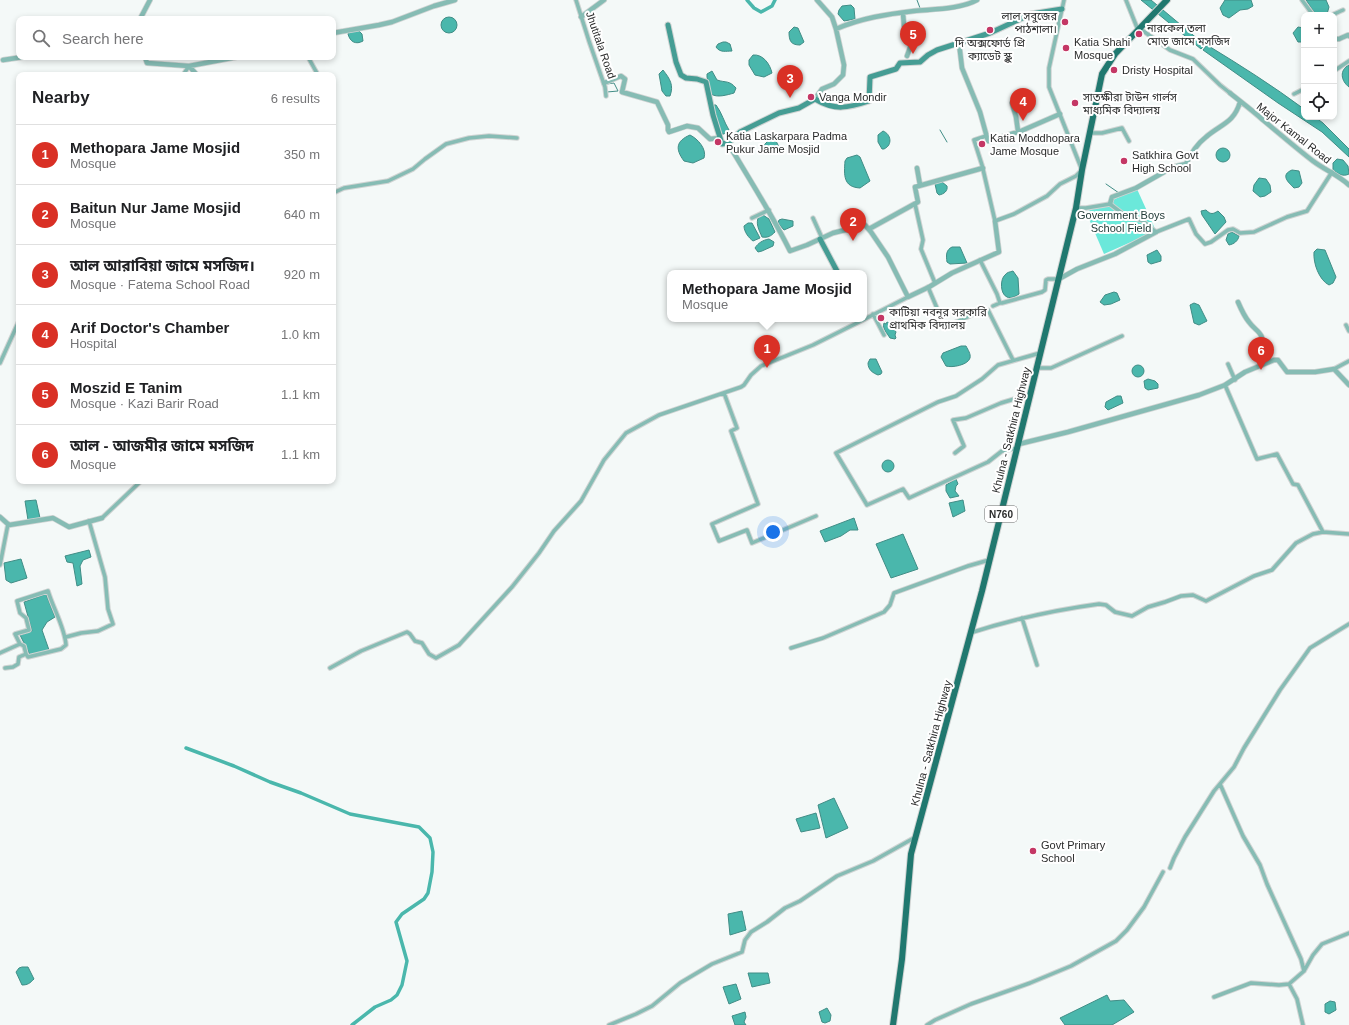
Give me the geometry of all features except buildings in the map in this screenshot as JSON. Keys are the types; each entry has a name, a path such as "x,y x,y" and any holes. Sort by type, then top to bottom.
{"highway":[{"name":"Khulna - Satkhira Highway","path":"893,1025 902,959 911,854 989,560 1059,279 1076,208 1082,170 1102,74 1115,54 1166,0"}],"main road":[{"path":"668,25 676,62 681,75 686,78 706,82 709,102 722,144 728,143 740,132 779,113 799,108 815,100 831,107 841,108 855,106 869,101 870,77 896,68 900,63 920,62 937,50 990,33 1031,14 1062,8"},
{"path":"821,238 837,270"}],"street":[{"path":"142,16 150,0"},
{"path":"336,32 379,25 455,0"},
{"name":"Jhutitala Road","path":"576,0 604,83 606,96"},
{"path":"581,17 604,0"},
{"path":"815,100 822,89 834,84 843,75 844,65 836,26 832,17 817,0"},
{"path":"836,26 977,0"},
{"path":"995,221 1014,214 1047,196 1060,184 1076,176 1082,170 1049,86 1049,68 1064,0"},
{"path":"1126,0 1138,29 1170,50 1193,59 1230,93"},
{"path":"1302,0 1311,12"},
{"path":"1337,13 1343,10"},
{"path":"903,13 904,26 909,36 911,45 907,56"},
{"path":"836,26 841,21"},
{"path":"1337,39 1348,35 1349,36"},
{"path":"960,43 962,68 980,112 988,141 1018,132 1060,114"},
{"path":"2,60 16,58"},
{"path":"146,60 147,63 189,66 221,60"},
{"path":"310,60 316,72"},
{"path":"1337,69 1349,61"},
{"path":"185,72 189,66"},
{"path":"189,66 194,72"},
{"path":"604,83 621,76 625,79 622,92 657,102 668,125 669,132 687,126 698,128 710,139 720,138"},
{"path":"1294,94 1301,90"},
{"name":"Major Kamal Road","path":"1230,93 1290,143 1320,166 1332,172 1349,185"},
{"path":"1110,204 1112,197 1136,188 1173,167 1186,164 1190,154 1198,144 1230,120 1238,112 1240,102"},
{"path":"1012,103 1018,132"},
{"path":"1090,133 1102,133 1122,128 1129,141"},
{"path":"336,192 344,188 394,179 413,169 446,144 469,138 489,136 517,138"},
{"path":"867,317 928,287 952,273 999,252 995,221 983,168 974,140 986,136"},
{"path":"728,143 768,210 790,251 833,233 865,225 888,257 908,297"},
{"path":"917,168 920,185"},
{"path":"869,229 918,202 915,187 983,168"},
{"path":"993,306 1042,292 1045,290 1046,280 1059,279 1077,269 1115,254 1156,232 1189,218 1196,234 1205,244 1211,242 1228,230 1233,229 1240,232 1254,232 1287,217 1307,211 1332,172"},
{"path":"915,204 923,240 920,250 935,283"},
{"path":"1076,208 1110,204 1123,214 1143,221 1156,232"},
{"path":"752,218 768,210"},
{"path":"813,218 821,238"},
{"path":"980,260 1000,303"},
{"path":"928,287 945,327 983,310 988,310 1013,360"},
{"path":"1238,302 1251,326 1260,332 1263,342 1262,348 1270,361"},
{"path":"873,314 884,335"},
{"path":"330,668 361,651 407,632 415,641 422,643 429,654 436,658 459,645 512,587 554,531 569,516 581,500 604,460 626,433 659,415 744,385 751,375 761,366 813,345 856,322"},
{"path":"1346,325 1349,330"},
{"path":"0,363 16,328"},
{"path":"1037,368 1051,368 1122,336"},
{"path":"1040,353 998,365 982,379 956,396 931,406 836,453 867,505 904,489 909,498 988,462 1002,451 1164,404 1181,401 1225,385 1235,380 1245,372 1270,361 1278,360 1287,372 1315,372 1334,368 1349,360"},
{"path":"774,354 777,360"},
{"path":"1228,364 1235,380"},
{"path":"1334,368 1349,385"},
{"path":"1225,385 1257,459 1277,454 1293,484 1298,485 1323,532"},
{"path":"724,393 737,428 731,431 758,504 712,524 719,541 747,530 752,542 816,516"},
{"path":"955,453 964,446 953,420 966,418 1030,394"},
{"path":"0,517 9,525 53,518 69,527 102,518 138,484"},
{"path":"66,637 98,631 113,624 108,609 105,578 88,521"},
{"path":"0,565 8,524"},
{"path":"970,633 1044,613 1099,604 1106,605 1115,612 1132,616 1148,607 1181,596 1193,595 1206,601 1254,576 1272,570 1296,543 1313,534 1323,532 1349,534"},
{"path":"791,648 823,638 884,612 890,605 894,593 968,566 989,560"},
{"path":"48,591 66,637 66,645 61,648 28,657 24,646 20,644 15,634 29,630 26,618 20,613 17,601 48,591"},
{"path":"1022,618 1037,665"},
{"path":"1170,868 1185,837 1220,784 1234,767 1280,690 1310,648 1349,624"},
{"path":"0,653 20,644"},
{"path":"5,668 13,667 18,664 19,657 26,654"},
{"path":"1220,784 1243,836 1260,865 1301,959 1304,971"},
{"path":"609,1025 652,1006 680,983 712,964 742,952 745,940 751,932 785,908 800,901 837,876 873,862 915,838"},
{"path":"927,1025 971,1004 1030,983 1071,966 1116,942 1144,907 1163,872"},
{"path":"1214,997 1251,983 1279,985 1289,984 1304,971 1313,955 1322,944 1349,933"},
{"path":"1289,984 1296,999 1303,1025"}],"green space":[{"name":"Government Boys School Field","path":"1137,189 1156,231 1104,254 1086,212"}],"shaded area":[{"path":"1141,0 1151,0 1205,45 1201,49"},
{"path":"1225,0 1251,0 1253,6 1248,9 1240,10 1229,18 1223,15 1220,8"},
{"path":"1306,0 1326,0 1329,7 1328,12 1314,12"},
{"path":"851,5 854,8 855,19 844,21 838,14 839,10 842,6"},
{"path":"449,17 455,19 457,25 455,31 449,33 443,31 441,25 443,19"},
{"path":"794,27 798,28 804,42 800,45 794,44 789,38 789,32"},
{"path":"1298,27 1301,28 1301,42 1298,42 1293,33"},
{"path":"358,30 362,34 363,41 356,43 350,39 348,34 349,32"},
{"path":"723,42 730,44 732,51 719,50 716,47 718,44"},
{"path":"1207,45 1280,92 1301,107 1301,118 1278,103 1203,50"},
{"path":"753,55 760,56 766,60 772,73 764,77 755,75 749,65 749,60"},
{"path":"1349,65 1349,87 1344,82 1342,73"},
{"path":"663,70 671,82 672,89 670,96 666,96 662,91 659,74"},
{"path":"712,71 717,80 734,85 736,88 734,93 719,96 711,94 707,74"},
{"path":"716,105 718,108 729,130 724,134 720,134 712,106"},
{"path":"1304,120 1319,120 1323,123 1349,149 1349,157 1322,132"},
{"path":"883,131 888,135 890,142 887,147 882,149 878,142 878,135"},
{"path":"690,135 701,145 705,155 704,158 693,163 684,161 678,149 678,146 682,140"},
{"path":"769,140 776,141 780,152 770,154 766,151 764,145"},
{"path":"1223,148 1228,150 1230,155 1228,160 1223,162 1218,160 1216,155 1218,150"},
{"path":"857,155 860,157 870,181 860,188 850,185 845,175 845,161 847,158"},
{"path":"1337,159 1343,160 1348,166 1349,174 1341,175 1333,170 1333,163"},
{"path":"1292,170 1299,171 1302,183 1299,187 1294,188 1286,179 1286,174"},
{"path":"1259,178 1266,179 1270,185 1271,192 1260,197 1253,191 1254,185"},
{"path":"942,182 947,186 945,192 939,195 935,184"},
{"path":"1206,210 1212,214 1218,211 1224,217 1226,222 1215,234 1202,215 1201,211"},
{"path":"763,215 769,219 775,232 768,237 762,237 758,226 757,221 759,216"},
{"path":"782,219 793,221 793,226 784,230 778,223 779,220"},
{"path":"748,223 752,223 760,238 753,241 748,237 744,226"},
{"path":"1232,232 1239,236 1236,242 1229,245 1226,240 1228,234"},
{"path":"769,239 774,242 773,246 758,252 755,248 756,246"},
{"path":"952,247 960,247 967,263 950,264 947,262 947,253"},
{"path":"1317,249 1325,250 1336,277 1333,283 1329,285 1322,279 1316,266 1314,252"},
{"path":"1157,250 1161,256 1161,261 1151,264 1148,262 1147,255"},
{"path":"1013,271 1018,278 1019,294 1009,298 1003,293 1002,280 1006,274"},
{"path":"1114,292 1117,293 1120,300 1104,305 1100,302 1105,295"},
{"path":"1194,303 1199,305 1207,321 1199,325 1194,323 1190,305"},
{"path":"887,322 891,324 896,332 895,339 890,338 884,329 884,323 886,324"},
{"path":"961,346 966,346 970,354 969,360 960,365 952,367 946,366 941,357 943,353"},
{"path":"870,359 876,359 882,372 881,374 878,375 870,369 868,363"},
{"path":"1136,365 1140,365 1144,371 1140,377 1136,377 1132,373 1132,369"},
{"path":"1148,379 1155,381 1158,384 1158,388 1148,390 1145,388 1144,381"},
{"path":"1117,396 1121,396 1123,403 1108,410 1105,407 1106,402"},
{"path":"886,460 890,460 894,466 890,472 886,472 882,468 882,464"},
{"path":"956,479 958,484 955,491 959,496 950,498 946,491 946,485"},
{"path":"36,500 40,518 28,520 25,501"},
{"path":"963,500 965,511 953,517 949,503"},
{"path":"854,518 858,530 850,530 841,536 825,542 820,531"},
{"path":"903,534 918,569 891,578 876,544"},
{"path":"89,550 91,557 83,560 80,566 82,584 77,586 73,563 67,562 65,556"},
{"path":"21,559 27,578 11,583 6,580 4,563"},
{"path":"46,594 55,617 47,622 42,630 49,650 30,655 20,635 32,631 24,602"},
{"path":"834,798 848,828 826,838 818,805"},
{"path":"816,813 820,828 801,832 796,819"},
{"path":"742,911 746,930 730,935 728,914"},
{"path":"22,967 28,967 34,979 26,985 22,985 16,972"},
{"path":"748,973 768,973 770,983 752,987"},
{"path":"736,984 741,999 729,1004 723,987"},
{"path":"1107,995 1110,1001 1124,1000 1134,1012 1112,1025 1065,1025 1060,1018"},
{"path":"1330,1001 1335,1002 1336,1010 1329,1014 1325,1012 1325,1004"},
{"path":"827,1008 831,1015 830,1021 825,1023 822,1022 819,1012"},
{"path":"745,1012 746,1017 744,1022 746,1025 735,1025 732,1016"}],"waterway":[{"path":"747,0 754,8 761,12 772,6 775,0"},
{"path":"917,0 920,8"},
{"path":"607,84 614,83 618,91 607,92"},
{"path":"940,130 947,142"},
{"path":"1106,184 1119,193"},
{"path":"186,748 234,766 350,814 419,827 430,838 433,852 432,872 428,893 424,899 402,914 396,922 407,961 402,985 397,995 391,1000 375,1007 352,1025"}],"place":[{"name":"লাল সবুজের পাঠশালা।","path":"1065,22"},
{"name":"দি অক্সফোর্ড প্রি ক্যাডেট স্কুল","path":"990,30"},
{"name":"নারকেল তলা মোড় জামে মসজিদ","path":"1139,34"},
{"name":"Katia Shahi Mosque","path":"1066,48"},
{"name":"Moszid E Tanim","path":"913,54"},
{"name":"Dristy Hospital","path":"1114,70"},
{"name":"Vanga Mondir","path":"811,97"},
{"name":"আল আরাবিয়া জামে মসজিদ।","path":"790,98"},
{"name":"সাতক্ষীরা টাউন গার্লস মাধ্যমিক বিদ্যালয়","path":"1075,103"},
{"name":"Arif Doctor's Chamber","path":"1023,121"},
{"name":"Katia Laskarpara Padma Pukur Jame Mosjid","path":"718,142"},
{"name":"Katia Moddhopara Jame Mosque","path":"982,144"},
{"name":"Satkhira Govt High School","path":"1124,161"},
{"name":"Baitun Nur Jame Mosjid","path":"853,241"},
{"name":"কাটিয়া নবনূর সরকারি প্রাথমিক বিদ্যালয়","path":"881,318"},
{"name":"Methopara Jame Mosjid","path":"767,368"},
{"name":"আল - আজমীর জামে মসজিদ","path":"1261,370"},
{"name":"Govt Primary School","path":"1033,851"}]}
